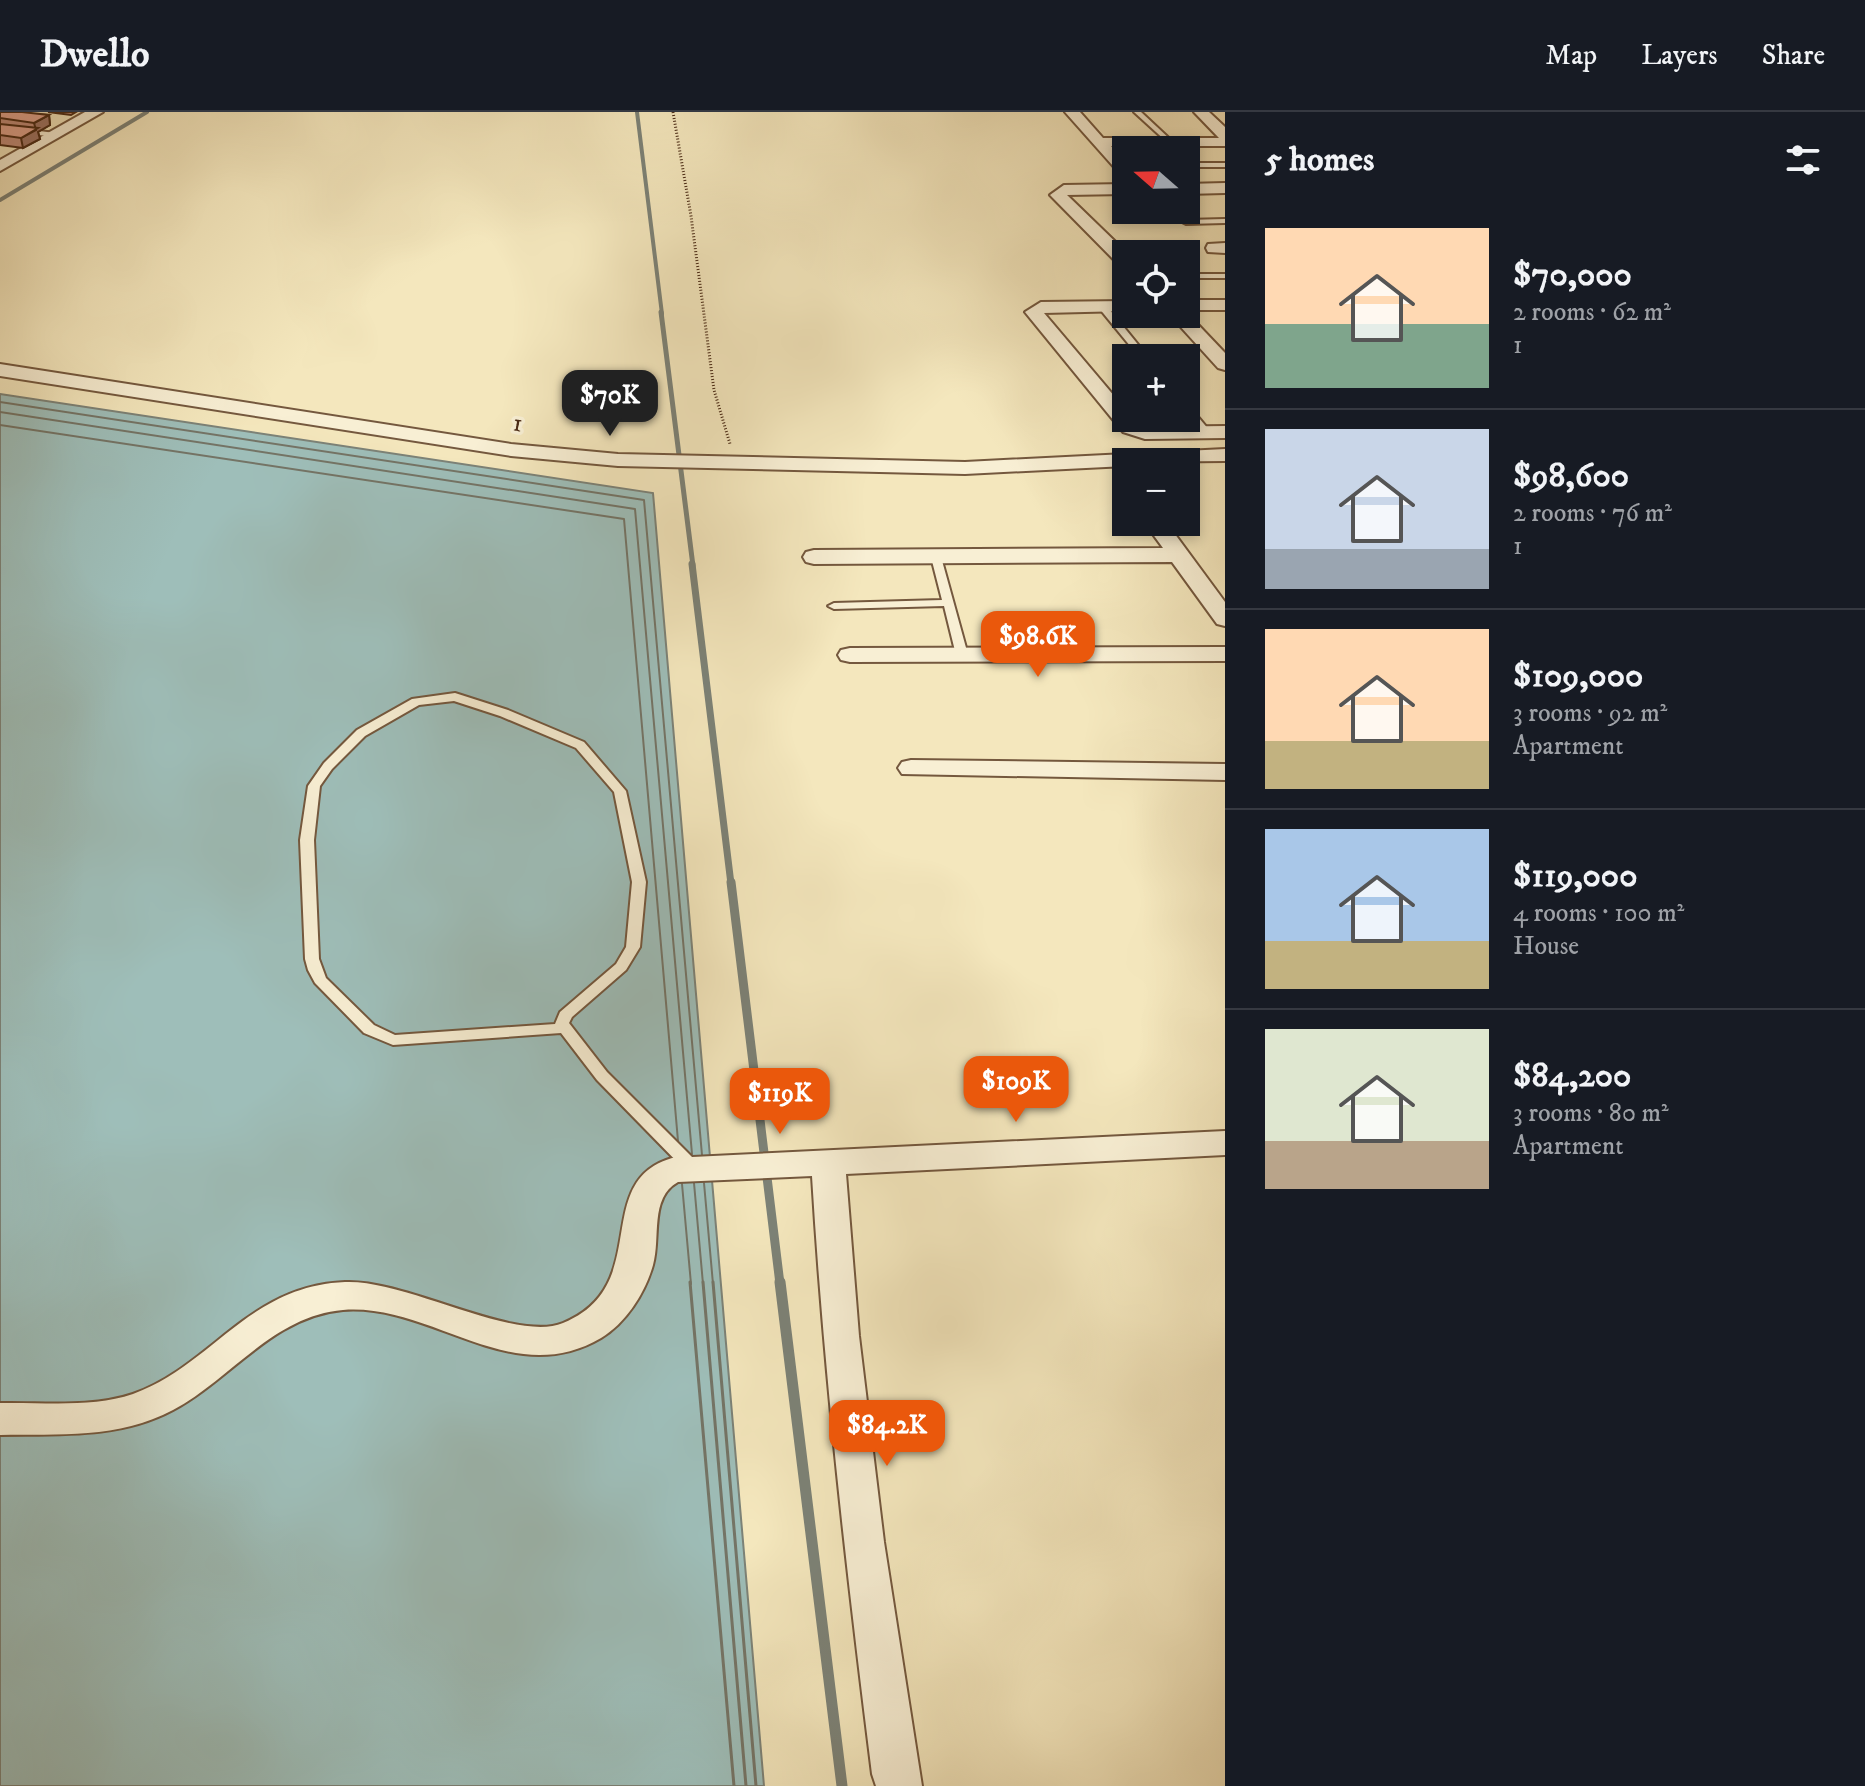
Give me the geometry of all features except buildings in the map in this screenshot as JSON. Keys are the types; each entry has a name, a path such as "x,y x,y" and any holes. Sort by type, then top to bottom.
{"street":[{"path":"0,166 96,112"},
{"path":"1072,112 1112,155"},
{"path":"1201,112 1225,135"},
{"path":"50,117 80,121"},
{"path":"1100,142 1112,142"},
{"path":"1200,142 1225,142"},
{"path":"0,148 26,151"},
{"path":"1200,189 1225,188"},
{"path":"1112,189 1064,190 1058,195 1112,248"},
{"path":"1200,305 1225,305"},
{"path":"1112,306 1041,307 1034,312 1130,428 1145,433 1215,432"},
{"path":"1192,328 1224,361"},
{"name":"1","path":"0,370 511,450 618,460 965,468 1112,463"},
{"name":"1","path":"1200,457 1225,455"},
{"path":"1165,536 1225,619"},
{"path":"814,557 1179,555"},
{"path":"850,655 1225,654"},
{"path":"911,768 1225,772"},
{"path":"0,1419 110,1417 136,1409 183,1385 290,1306 318,1297 376,1298 510,1339 556,1342 580,1335 601,1320 618,1302 630,1279 639,1248 641,1203 661,1175 693,1168 1225,1143"},
{"path":"820,1162 861,1526 899,1786"}],"lane":[{"path":"1137,112 1163,136"},
{"path":"0,128 55,135"},
{"path":"1200,165 1225,165"},
{"path":"1200,222 1225,221"},
{"path":"1200,276 1225,276"},
{"path":"1102,306 1133,344"},
{"path":"936,557 962,655"},
{"path":"834,606 948,603"},
{"path":"564,1028 393,1040 369,1029 320,980 312,959 307,840 310,803 314,786 361,733 416,702 455,697 504,713 580,745 620,791 639,882 633,947 621,967 562,1020 564,1028 602,1076 693,1168"}],"path":[{"path":"673,112 691,216 714,390 737,464"}],"water":[{"path":"0,394 653,493 764,1786 0,1786"}],"waterway":[{"path":"0,200 147,112"},
{"path":"637,112 662,314"},
{"path":"661,312 693,566"},
{"path":"692,564 731,884"},
{"path":"731,882 780,1284"},
{"path":"780,1282 842,1786"}]}
